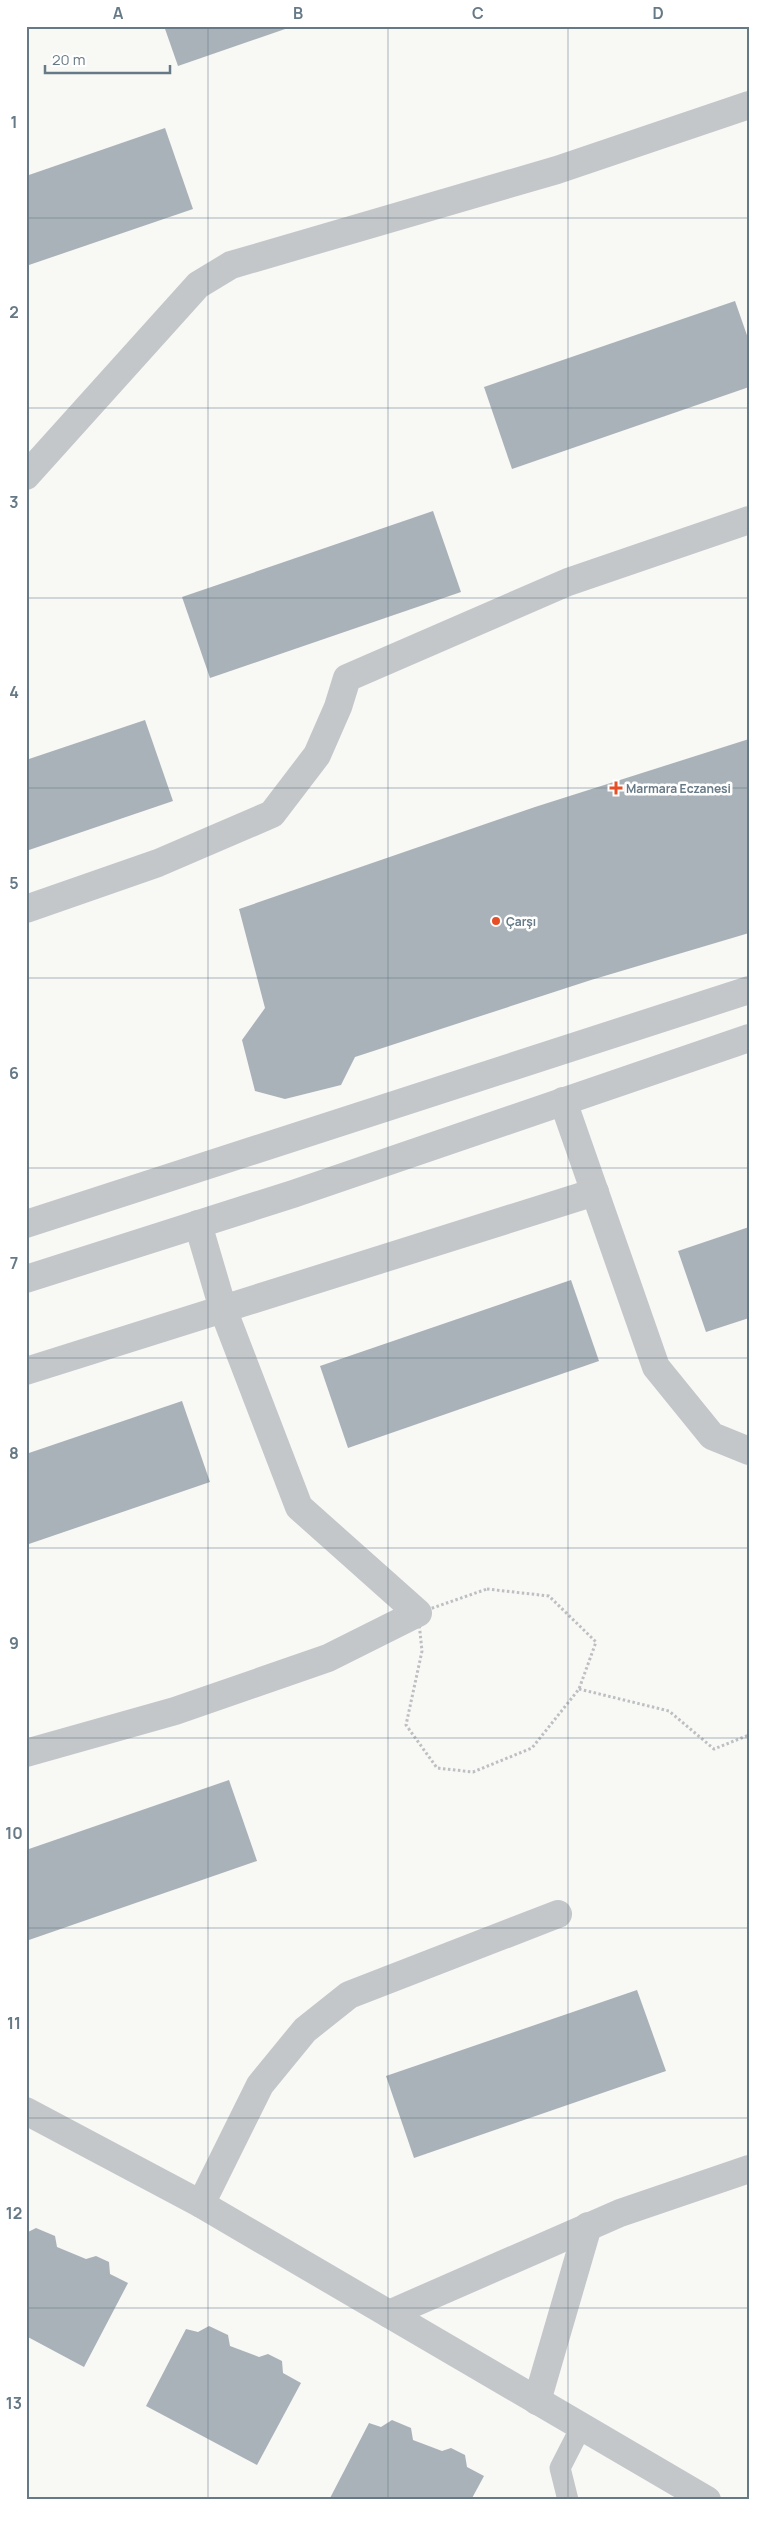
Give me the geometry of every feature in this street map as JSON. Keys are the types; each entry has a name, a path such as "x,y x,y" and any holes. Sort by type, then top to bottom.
{"street":[{"path":"26,476 198,285 231,265 557,170 749,106"},
{"path":"26,909 158,863 272,814 317,755 338,707 347,678 568,582 749,520"},
{"path":"26,1224 749,990"},
{"path":"26,1280 749,1038"},
{"path":"563,1101 656,1367 712,1436 749,1452"},
{"path":"26,1371 595,1192"},
{"path":"26,1753 175,1710 328,1658 418,1613 299,1507 223,1309 198,1224"},
{"path":"201,2204 260,2085 305,2030 349,1995 558,1914"},
{"path":"26,2112 201,2204 707,2500"},
{"path":"389,2314 588,2226 749,2169"},
{"path":"537,2401 588,2226"}],"lane":[{"path":"568,2500 560,2468 581,2427"}],"path":[{"path":"487,1589 549,1596 596,1642 579,1689 532,1748 473,1772 437,1768 406,1725 422,1651 418,1613 487,1589"},
{"path":"579,1689 669,1711 714,1749 749,1735"}],"building":[{"path":"164,26 291,26 291,27 178,66"},
{"path":"165,128 193,209 26,266 26,176"},
{"path":"735,301 749,341 749,387 512,469 484,387"},
{"path":"433,511 461,592 210,678 182,597"},
{"path":"145,720 173,801 26,851 26,760"},
{"name":"Çarşı","path":"749,739 749,933 591,980 355,1057 341,1085 285,1099 255,1091 242,1040 265,1008 239,909 535,807"},
{"path":"749,1227 749,1318 706,1332 678,1251"},
{"path":"571,1280 599,1361 348,1448 320,1366"},
{"path":"182,1401 210,1482 26,1545 26,1454"},
{"path":"229,1780 257,1861 26,1941 26,1850"},
{"path":"637,1990 666,2071 414,2158 386,2076"},
{"path":"36,2228 55,2236 57,2247 86,2259 96,2256 109,2262 110,2274 128,2283 84,2367 26,2336 26,2233"},
{"path":"209,2326 228,2335 230,2346 259,2357 268,2354 282,2361 283,2373 301,2383 257,2465 146,2406 186,2329 198,2332"},
{"path":"392,2420 411,2428 413,2440 442,2451 451,2448 465,2455 467,2467 484,2476 471,2500 329,2500 369,2423 381,2427"}],"place":[{"name":"Marmara Eczanesi","path":"616,788"},
{"name":"Çarşı","path":"496,921"}]}
